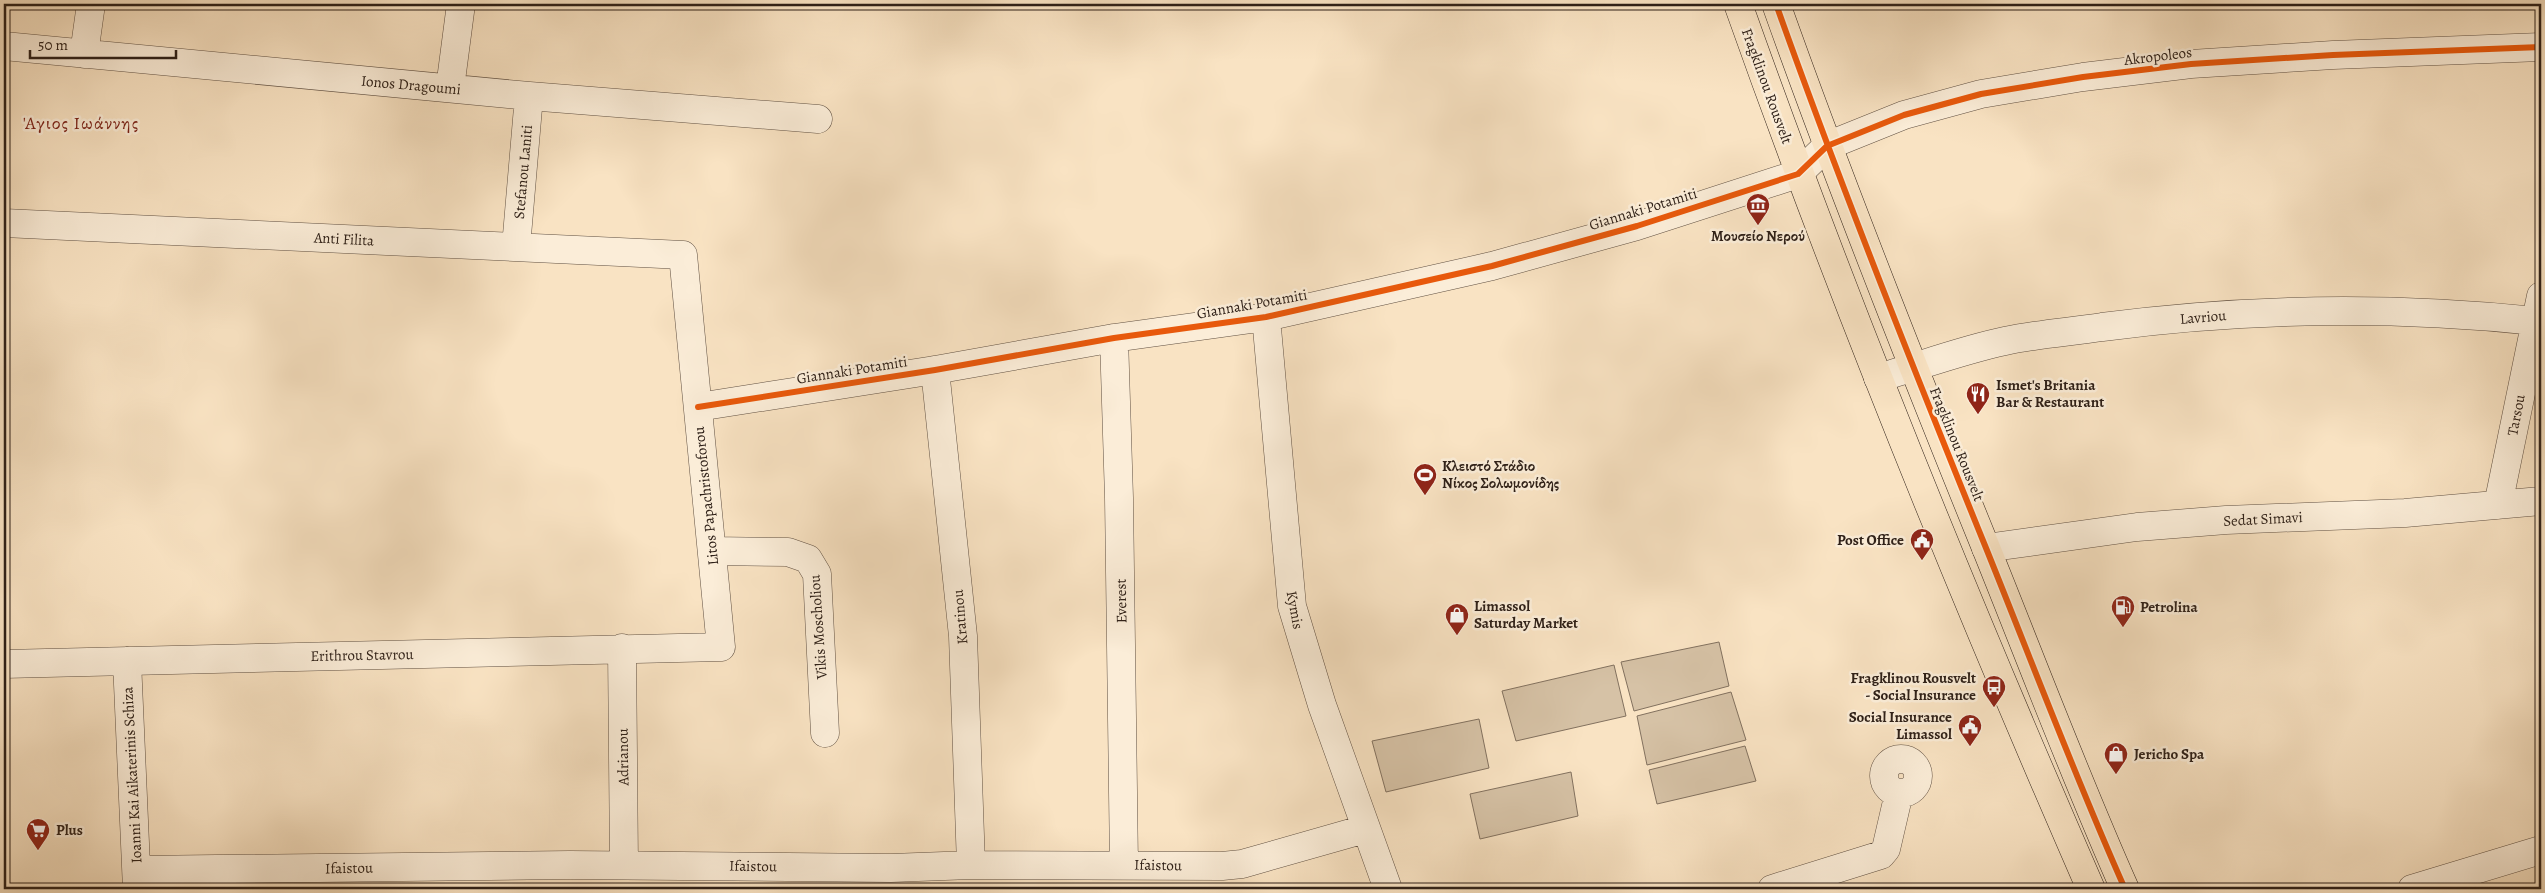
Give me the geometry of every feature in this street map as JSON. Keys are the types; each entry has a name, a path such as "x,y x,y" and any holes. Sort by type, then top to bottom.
{"main road":[{"name":"Fragklinou Rousvelt","path":"1738,4 1798,174 1878,378 2024,734 2091,889"},
{"name":"Fragklinou Rousvelt","path":"1776,4 1827,146 1912,368 2089,807 2125,889"}],"street":[{"path":"84,54 91,4"},
{"path":"450,88 461,4"},
{"name":"Ionos Dragoumi","path":"4,46 529,96 818,119"},
{"name":"Akropoleos","path":"1798,174 1827,146 1904,115 1981,94 2191,64 2323,55 2541,47"},
{"name":"Stefanou Laniti","path":"516,247 529,96"},
{"name":"Giannaki Potamiti","path":"698,407 935,370 1114,338 1266,317 1492,266 1638,226 1798,174"},
{"name":"Anti Filita","path":"4,223 683,255"},
{"name":"Litos Papachristoforou","path":"683,255 721,647"},
{"name":"Lavriou","path":"1878,378 2004,341 2148,321 2270,312 2377,310 2483,316 2538,308"},
{"name":"Tarsou","path":"2498,505 2538,308"},
{"name":"Kymis","path":"1266,317 1292,606 1303,647 1365,829 1388,889"},
{"name":"Everest","path":"1114,338 1119,498 1124,865"},
{"name":"Kratinou","path":"935,370 963,636 972,865"},
{"name":"Sedat Simavi","path":"1986,548 2137,527 2226,520 2404,513 2541,501"},
{"name":"Vikis Moscholiou","path":"712,552 788,552 808,559 817,574 825,733"},
{"name":"Erithrou Stavrou","path":"4,664 721,647"},
{"name":"Adrianou","path":"622,648 624,865"},
{"name":"Ioanni Kai Aikaterinis Schiza","path":"127,661 137,880"},
{"path":"1772,889 1881,855 1888,842 1899,793"},
{"name":"Ifaistou","path":"137,880 570,877 624,865 741,878 891,879 972,865 1242,864 1365,829"},
{"path":"2412,889 2541,850"}],"shaded area":[{"path":"1719,642 1729,686 1634,711 1621,662"},
{"path":"1614,665 1626,716 1516,741 1502,691"},
{"path":"1731,692 1746,740 1647,765 1637,716"},
{"path":"1479,719 1489,768 1386,792 1372,741"},
{"path":"1745,746 1756,781 1657,804 1649,770"},
{"path":"1571,772 1578,816 1480,839 1470,794"}],"cycle path":[{"path":"1776,4 1826,141 1905,345 2071,762 2125,889"},
{"path":"698,407 935,370 1114,338 1266,317 1492,266 1637,226 1798,174 1827,146 1904,115 1981,94 2083,77 2191,64 2333,55 2541,47"}],"place":[{"name":"Μουσείο Νερού","path":"1758,226"},
{"name":"Ismet's Britania Bar & Restaurant","path":"1978,415"},
{"name":"Κλειστό Στάδιο Νίκος Σολωμονίδης","path":"1425,496"},
{"name":"Post Office","path":"1922,561"},
{"name":"Petrolina","path":"2123,628"},
{"name":"Limassol Saturday Market","path":"1457,636"},
{"name":"Fragklinou Rousvelt - Social Insurance","path":"1994,708"},
{"name":"Social Insurance Limassol","path":"1970,747"},
{"name":"Jericho Spa","path":"2116,775"},
{"name":"Plus","path":"38,851"}],"district":[{"name":"'Αγιος Ιωάννης","path":"81,123"}]}
